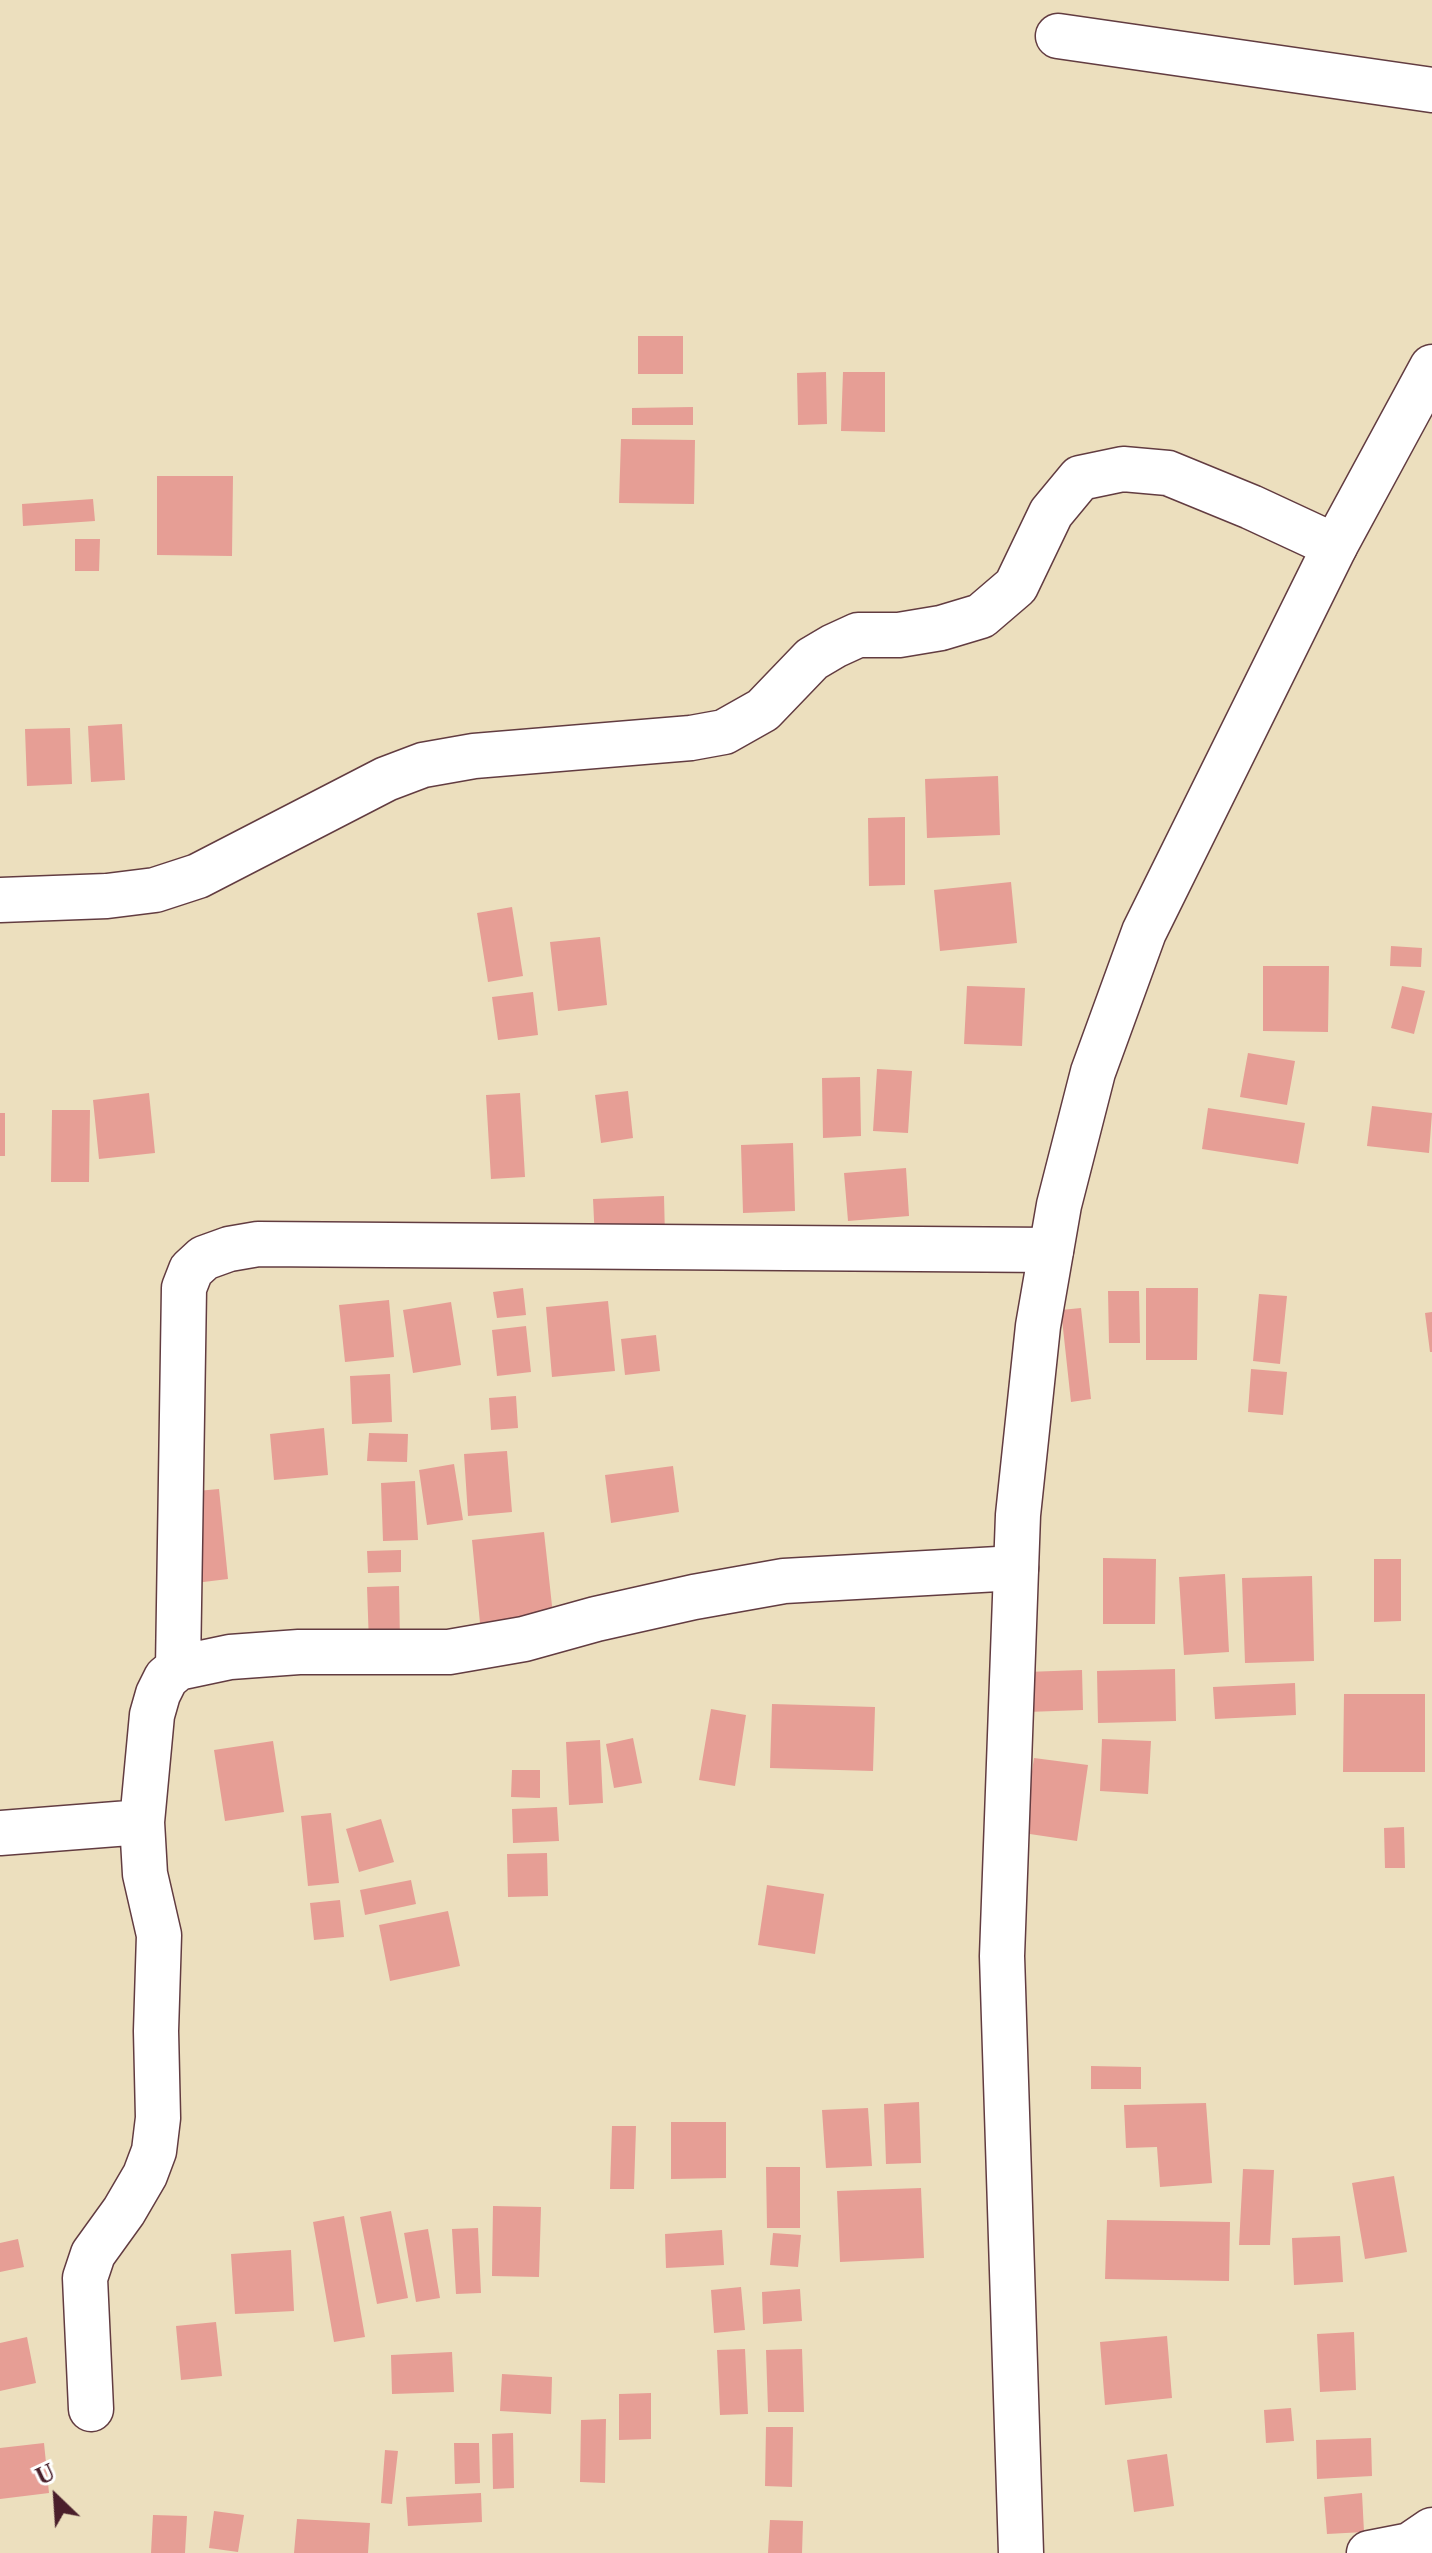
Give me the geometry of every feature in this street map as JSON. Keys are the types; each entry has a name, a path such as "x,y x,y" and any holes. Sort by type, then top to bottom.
{"street":[{"path":"1058,36 1432,90"},
{"path":"1021,2553 1002,1956 1018,1515 1038,1326 1059,1205 1093,1072 1144,932 1335,546 1432,367"},
{"path":"0,900 107,896 155,890 198,876 386,779 423,765 474,756 691,738 724,732 763,710 812,659 858,635 899,635 941,628 981,616 1016,586 1051,513 1080,478 1123,469 1168,473 1335,546"},
{"path":"178,1668 184,1288 191,1270 204,1258 229,1249 258,1244 1051,1250"},
{"path":"91,2409 85,2278 93,2254 145,2175 154,2151 158,2118 156,2031 159,1935 145,1874 142,1822 152,1715 166,1678 178,1668 230,1657 299,1652 449,1652 524,1639 617,1614 784,1581 1016,1568"},
{"path":"0,1833 142,1822"},
{"path":"1369,2553 1410,2545 1432,2530"}],"building":[{"path":"638,336 683,336 683,374 638,374"},
{"path":"826,372 827,424 798,425 797,373"},
{"path":"843,372 885,372 885,432 841,431"},
{"path":"693,407 693,425 632,425 632,408"},
{"path":"621,439 695,440 694,504 619,503"},
{"path":"157,476 233,476 232,556 157,555"},
{"path":"93,499 95,521 23,526 22,504"},
{"path":"75,539 100,539 99,571 75,571"},
{"path":"122,724 125,780 91,782 88,726"},
{"path":"70,728 72,784 27,786 25,729"},
{"path":"998,776 1000,835 927,838 925,779"},
{"path":"905,817 905,885 869,886 868,818"},
{"path":"1011,882 1017,943 940,951 934,890"},
{"path":"512,907 523,976 488,982 477,913"},
{"path":"600,937 607,1005 558,1011 550,942"},
{"path":"1391,946 1422,948 1421,967 1390,966"},
{"path":"1263,966 1329,966 1328,1032 1263,1031"},
{"path":"967,986 1025,988 1022,1046 964,1044"},
{"path":"1402,986 1425,991 1414,1034 1391,1028"},
{"path":"533,992 538,1035 498,1040 492,997"},
{"path":"1248,1053 1295,1061 1287,1105 1240,1097"},
{"path":"877,1069 912,1071 908,1133 873,1131"},
{"path":"860,1077 861,1136 823,1138 822,1078"},
{"path":"628,1091 633,1138 601,1143 595,1095"},
{"path":"149,1093 155,1153 99,1159 93,1100"},
{"path":"520,1093 525,1177 491,1179 486,1095"},
{"path":"1372,1106 1432,1113 1429,1153 1367,1146"},
{"path":"1208,1108 1305,1123 1298,1164 1202,1149"},
{"path":"52,1110 90,1110 89,1182 51,1182"},
{"path":"0,1113 5,1113 5,1156 0,1156"},
{"path":"793,1143 795,1211 743,1213 741,1145"},
{"path":"906,1168 909,1216 848,1221 844,1173"},
{"path":"664,1196 665,1237 595,1241 593,1199"},
{"path":"523,1288 526,1315 497,1318 493,1292"},
{"path":"1146,1288 1198,1288 1197,1360 1146,1360"},
{"path":"1108,1291 1139,1291 1140,1343 1109,1343"},
{"path":"1259,1294 1287,1296 1280,1364 1253,1361"},
{"path":"389,1300 394,1357 345,1362 339,1305"},
{"path":"608,1301 615,1371 552,1377 546,1307"},
{"path":"451,1302 461,1365 413,1373 403,1310"},
{"path":"1081,1308 1091,1399 1071,1402 1061,1310"},
{"path":"1432,1312 1432,1352 1430,1352 1425,1313"},
{"path":"526,1326 531,1372 497,1376 492,1330"},
{"path":"656,1335 660,1371 625,1375 621,1339"},
{"path":"1251,1369 1287,1372 1283,1415 1248,1412"},
{"path":"390,1374 392,1422 352,1424 350,1376"},
{"path":"516,1396 518,1428 491,1430 489,1398"},
{"path":"324,1428 328,1475 274,1480 270,1434"},
{"path":"369,1433 408,1434 407,1462 367,1461"},
{"path":"507,1451 512,1512 468,1516 464,1454"},
{"path":"454,1464 463,1520 427,1525 419,1470"},
{"path":"673,1466 679,1512 611,1523 605,1475"},
{"path":"415,1481 418,1540 383,1541 381,1483"},
{"path":"219,1489 228,1579 195,1583 186,1492"},
{"path":"544,1532 553,1615 480,1623 472,1540"},
{"path":"401,1550 401,1572 368,1573 367,1551"},
{"path":"1103,1558 1156,1559 1155,1624 1103,1624"},
{"path":"1374,1559 1401,1559 1401,1621 1374,1622"},
{"path":"1225,1574 1229,1652 1184,1655 1179,1577"},
{"path":"1312,1576 1314,1661 1245,1663 1242,1578"},
{"path":"399,1586 400,1642 369,1644 367,1587"},
{"path":"1175,1669 1176,1721 1098,1723 1097,1671"},
{"path":"1082,1670 1083,1710 1027,1712 1026,1672"},
{"path":"1295,1683 1296,1715 1215,1719 1213,1687"},
{"path":"1344,1694 1425,1694 1425,1772 1343,1772"},
{"path":"772,1704 875,1707 873,1771 770,1768"},
{"path":"711,1709 746,1715 735,1786 699,1780"},
{"path":"633,1738 642,1783 614,1788 606,1744"},
{"path":"1102,1739 1151,1741 1148,1794 1100,1791"},
{"path":"600,1740 603,1803 569,1805 566,1742"},
{"path":"273,1741 284,1812 225,1821 214,1750"},
{"path":"1034,1758 1088,1765 1077,1841 1023,1833"},
{"path":"512,1770 540,1770 540,1798 511,1797"},
{"path":"557,1807 559,1841 513,1843 512,1809"},
{"path":"331,1813 339,1883 308,1886 301,1816"},
{"path":"381,1819 394,1862 359,1872 346,1829"},
{"path":"1404,1827 1405,1868 1385,1868 1384,1828"},
{"path":"547,1853 548,1896 508,1897 507,1854"},
{"path":"411,1880 416,1904 365,1915 360,1890"},
{"path":"767,1885 824,1894 815,1954 758,1945"},
{"path":"340,1900 344,1937 314,1940 310,1903"},
{"path":"448,1911 460,1966 390,1981 379,1925"},
{"path":"1091,2066 1141,2067 1141,2089 1091,2089"},
{"path":"919,2102 921,2163 886,2164 884,2104"},
{"path":"1206,2103 1212,2183 1160,2187 1157,2147 1126,2148 1124,2105"},
{"path":"868,2108 872,2166 826,2168 822,2110"},
{"path":"671,2122 726,2122 726,2178 671,2179"},
{"path":"612,2126 636,2126 634,2189 610,2189"},
{"path":"766,2167 800,2167 800,2228 767,2228"},
{"path":"1243,2169 1274,2170 1270,2245 1239,2245"},
{"path":"1394,2176 1407,2252 1365,2259 1352,2183"},
{"path":"921,2188 924,2258 840,2262 837,2191"},
{"path":"493,2206 541,2207 539,2277 492,2276"},
{"path":"391,2211 408,2298 377,2304 360,2217"},
{"path":"344,2216 365,2337 334,2342 313,2222"},
{"path":"1107,2220 1230,2222 1229,2281 1105,2279"},
{"path":"478,2228 481,2293 456,2294 452,2229"},
{"path":"428,2229 440,2298 416,2302 404,2233"},
{"path":"722,2230 724,2265 666,2268 665,2234"},
{"path":"773,2233 801,2235 798,2267 770,2265"},
{"path":"1340,2236 1343,2282 1294,2285 1292,2238"},
{"path":"18,2239 24,2267 0,2272 0,2243"},
{"path":"291,2250 294,2311 235,2314 231,2254"},
{"path":"741,2287 745,2330 714,2333 711,2290"},
{"path":"800,2289 802,2321 763,2324 762,2292"},
{"path":"216,2322 222,2376 181,2380 176,2326"},
{"path":"1354,2332 1356,2390 1320,2392 1317,2334"},
{"path":"1167,2336 1172,2398 1105,2405 1100,2342"},
{"path":"27,2337 36,2383 0,2391 0,2343"},
{"path":"745,2349 748,2414 720,2415 717,2350"},
{"path":"802,2349 804,2412 768,2412 766,2350"},
{"path":"452,2352 454,2392 392,2394 391,2355"},
{"path":"502,2374 552,2377 551,2414 500,2411"},
{"path":"651,2393 651,2439 619,2440 619,2394"},
{"path":"1291,2408 1294,2441 1266,2443 1264,2410"},
{"path":"606,2419 605,2483 580,2482 581,2420"},
{"path":"766,2427 793,2427 792,2487 765,2486"},
{"path":"513,2433 514,2488 493,2489 492,2434"},
{"path":"1371,2438 1372,2476 1317,2479 1316,2440"},
{"path":"44,2443 49,2493 0,2499 0,2448"},
{"path":"454,2443 479,2443 480,2483 455,2484"},
{"path":"385,2450 398,2451 392,2504 381,2503"},
{"path":"1167,2454 1174,2506 1134,2512 1127,2460"},
{"path":"481,2493 482,2522 408,2526 406,2497"},
{"path":"1362,2493 1364,2532 1327,2534 1324,2497"},
{"path":"214,2511 244,2515 238,2552 209,2548"},
{"path":"153,2515 187,2516 185,2553 151,2553"},
{"path":"297,2519 370,2523 368,2553 294,2553"},
{"path":"770,2520 803,2521 802,2553 768,2553"}]}
